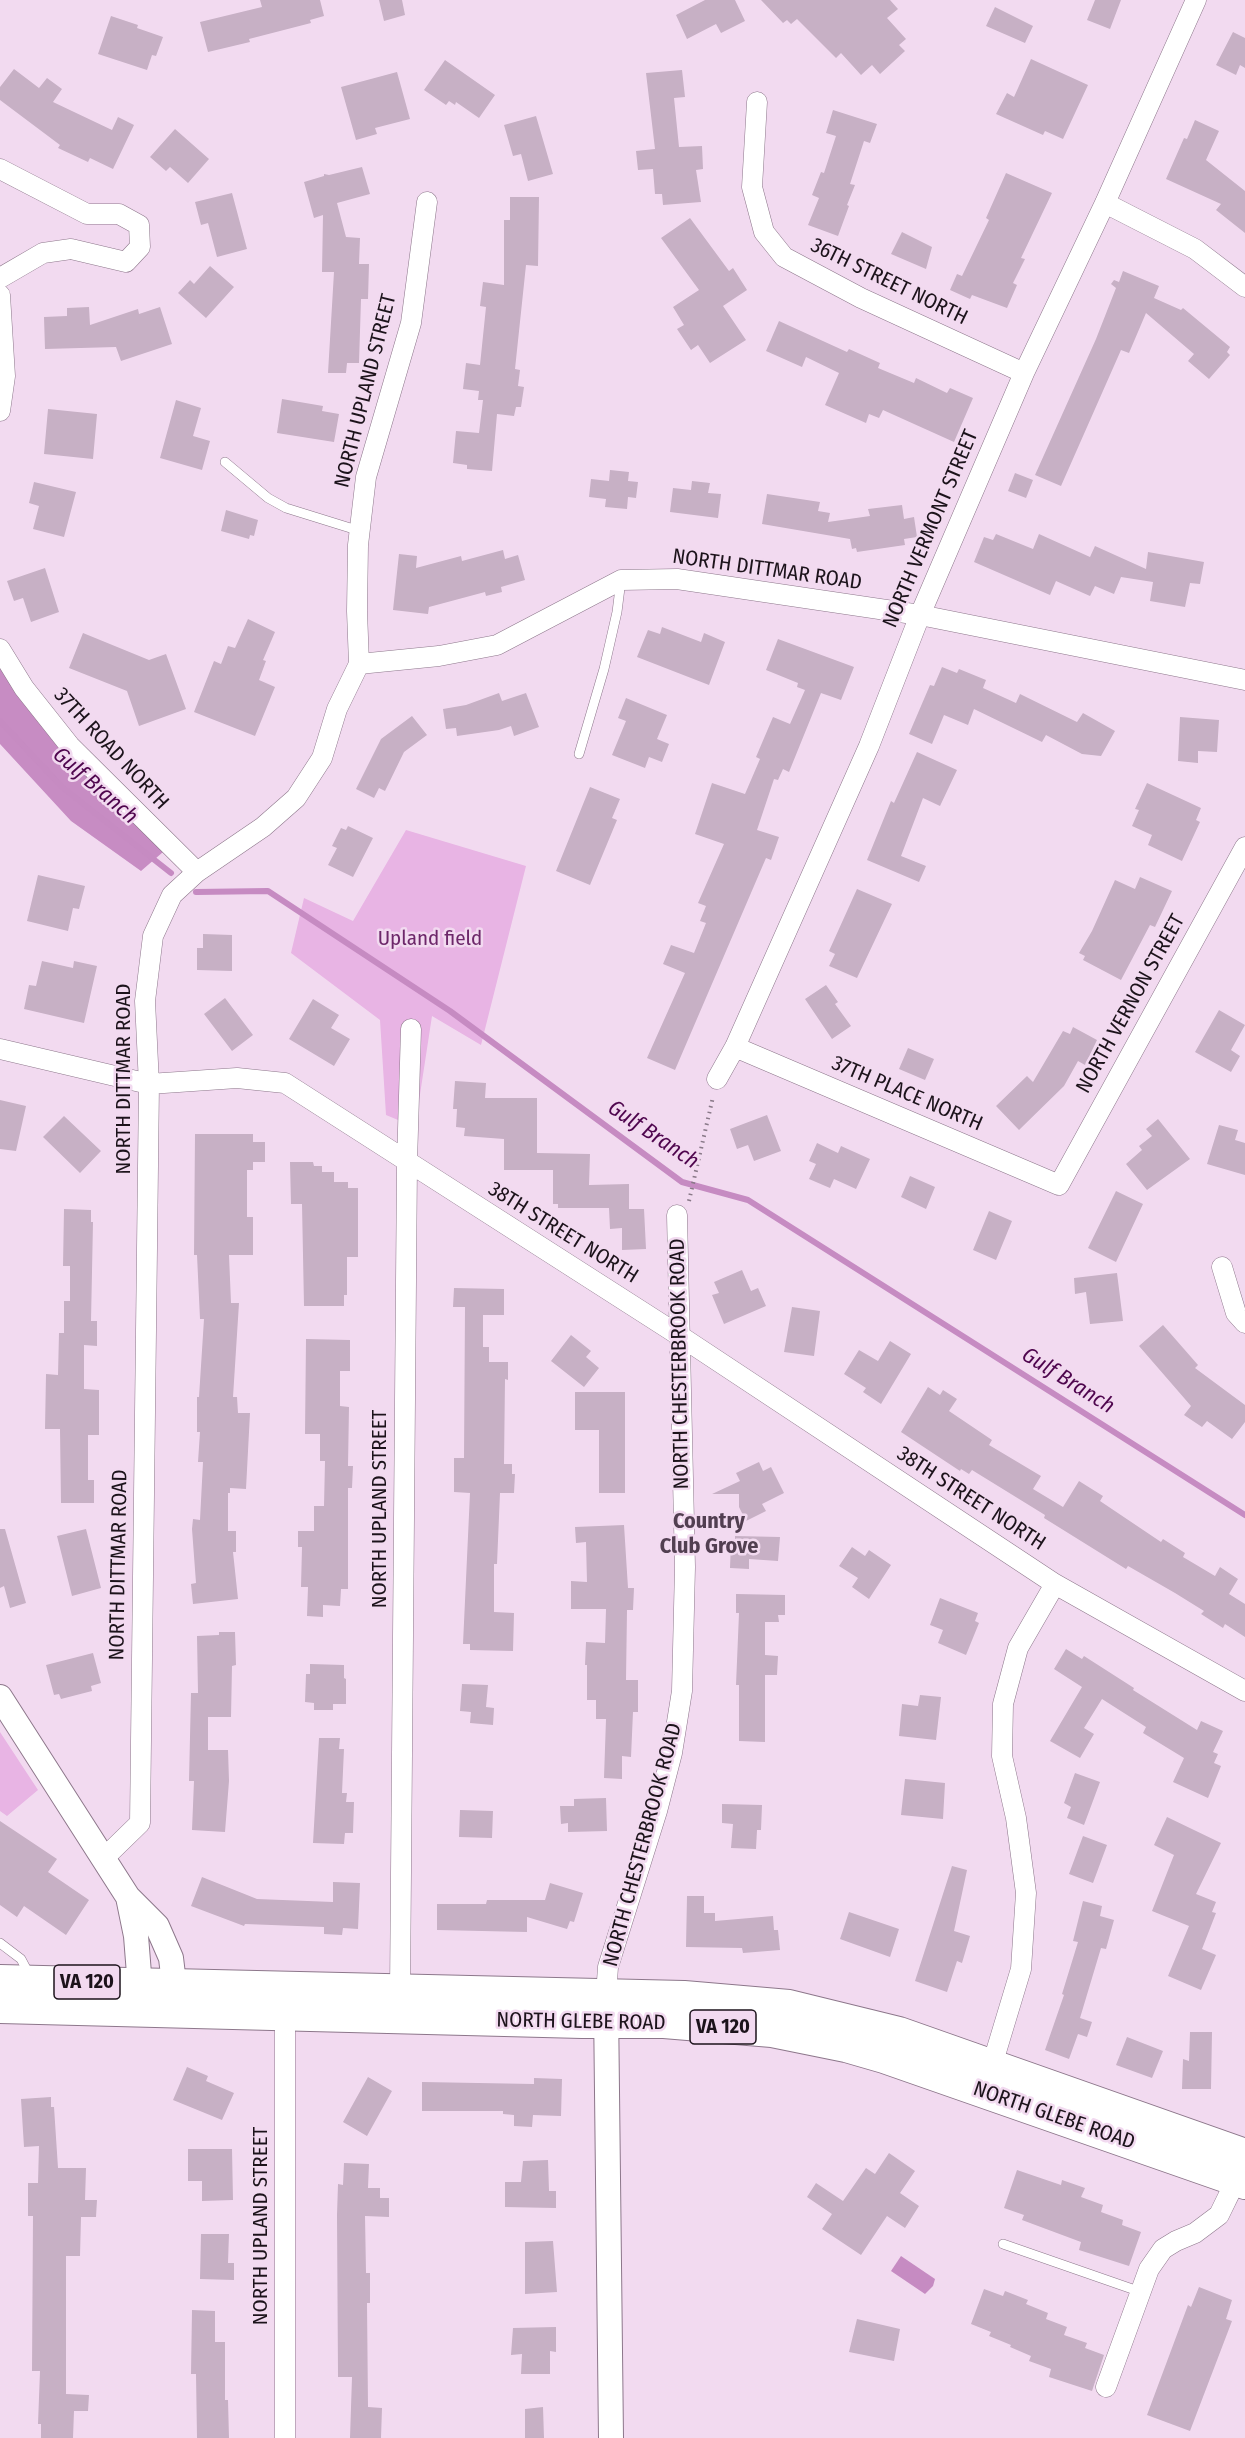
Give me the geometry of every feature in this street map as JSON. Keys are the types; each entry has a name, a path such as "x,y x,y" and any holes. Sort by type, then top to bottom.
{"main road":[{"name":"NORTH GLEBE ROAD","path":"0,1980 32,1981 141,1997"},
{"name":"NORTH GLEBE ROAD","path":"0,2008 141,1997 400,1990 606,2008 701,2025 809,2038 875,2055 988,2078 1243,2170"},
{"name":"NORTH GLEBE ROAD","path":"175,1997 285,2014 606,2008"}],"street":[{"name":"NORTH VERMONT STREET","path":"717,1079 735,1047 869,746 920,615 1024,372 1105,203 1196,0"},
{"name":"36TH STREET NORTH","path":"757,102 752,187 764,232 784,257 861,298 1024,372"},
{"path":"0,169 87,214 119,214 139,225 140,247 126,262 71,249 44,253 0,278"},
{"name":"NORTH UPLAND STREET","path":"359,664 357,611 360,531 366,477 411,323 426,202"},
{"path":"1105,203 1195,249 1245,287"},
{"path":"0,295 5,376 0,411"},
{"name":"NORTH DITTMAR ROAD","path":"103,1859 140,1823 148,1084 145,1001 153,936 172,895 197,872 263,827 296,798 322,758 337,709 359,664 439,656 497,645 621,580 677,579 920,615 1245,680"},
{"name":"37TH ROAD NORTH","path":"0,649 24,688 70,746 197,872"},
{"name":"NORTH VERNON STREET","path":"1059,1185 1245,847"},
{"name":"NORTH UPLAND STREET","path":"400,1990 407,1163 411,1029"},
{"name":"37TH PLACE NORTH","path":"735,1047 1059,1185"},
{"name":"38TH STREET NORTH","path":"0,1049 148,1084 237,1078 285,1083 680,1336 1055,1584 1245,1691"},
{"name":"NORTH CHESTERBROOK ROAD","path":"611,2438 606,2008 608,1967 672,1753 682,1691 685,1579 677,1215"},
{"path":"1222,1267 1236,1313 1245,1323"},
{"path":"988,2078 1022,1969 1026,1893 1016,1818 1002,1756 1003,1704 1018,1648 1055,1584"},
{"path":"0,1697 128,1897 150,1917 163,1936 171,1958 175,1997"},
{"path":"128,1897 135,1926 141,1997"},
{"name":"NORTH UPLAND STREET","path":"285,2014 285,2438"},
{"path":"1106,2387 1149,2269 1163,2249 1195,2233 1219,2215 1243,2170"}],"lane":[{"path":"225,462 277,503 360,531"},
{"path":"579,754 604,669 617,612 621,580"},
{"path":"0,1942 21,1959 32,1981"},
{"path":"1003,2244 1141,2292"}],"path":[{"path":"689,1200 717,1079"}],"green space":[{"name":"Upland field","path":"406,830 526,866 481,1045 432,1016 415,1127 386,1115 380,1020 291,953 304,898 353,921"},
{"path":"0,1732 38,1790 7,1816 0,1811"}],"shaded area":[{"path":"0,649 24,688 170,846 141,871 71,821 0,744"},
{"path":"901,2256 935,2279 933,2286 925,2294 891,2271"}],"building":[{"path":"260,0 320,0 324,16 310,20 311,23 249,39 250,42 208,52 200,22 262,7"},
{"path":"379,0 402,0 405,15 384,21"},
{"path":"705,0 735,0 745,21 721,33 716,24 687,39 676,15"},
{"path":"761,0 890,0 898,9 887,18 906,39 899,45 905,51 880,74 872,65 861,75 841,53 836,58 797,19 791,24 787,20 783,23"},
{"path":"1095,0 1121,0 1110,29 1087,20"},
{"path":"995,7 1033,26 1025,43 986,26"},
{"path":"111,16 163,37 156,56 152,55 147,70 98,54"},
{"path":"1233,32 1245,38 1245,68 1240,65 1236,75 1216,65"},
{"path":"1031,59 1088,85 1063,139 1045,131 1043,135 996,114 1007,93 1014,97"},
{"path":"445,60 495,95 479,118 456,102 455,105 449,101 446,105 424,90"},
{"path":"14,69 39,88 47,78 62,89 53,102 112,130 118,117 134,125 113,169 90,158 88,162 58,148 60,145 0,100 0,87"},
{"path":"682,70 685,97 674,98 679,147 702,146 703,169 696,170 701,202 663,205 662,194 655,194 653,169 638,170 636,151 655,149 646,73"},
{"path":"397,72 410,119 375,128 377,134 356,140 341,87"},
{"path":"833,110 877,124 870,143 864,141 850,184 855,185 838,236 808,225 819,198 812,195 821,172 824,173 836,136 826,133"},
{"path":"536,116 553,174 528,181 521,154 513,156 504,125"},
{"path":"1195,120 1219,131 1206,160 1245,191 1245,233 1216,210 1221,204 1166,179 1184,138 1187,139"},
{"path":"175,129 209,159 188,183 170,167 166,171 150,157"},
{"path":"362,167 370,194 337,203 346,237 360,238 359,264 369,264 368,299 361,299 359,363 347,363 346,373 328,373 334,272 322,272 323,215 314,218 304,182 324,176 324,174 329,175"},
{"path":"1006,173 1052,193 1021,258 1025,259 1013,283 1017,285 1007,308 972,295 970,299 950,290 957,274 962,276 989,220 986,218"},
{"path":"232,193 247,249 217,257 208,223 201,225 195,202"},
{"path":"510,197 539,197 538,266 526,265 515,369 520,370 518,386 524,387 521,407 516,407 514,416 497,414 492,471 467,469 467,465 453,463 456,431 479,433 483,400 478,400 479,391 463,389 466,363 480,365 486,307 480,306 483,282 504,285 504,220 510,220"},
{"path":"690,218 729,271 733,268 747,290 723,306 746,340 710,363 698,345 691,350 677,329 684,325 673,307 699,290 661,238"},
{"path":"902,232 932,247 926,269 891,254"},
{"path":"210,266 234,287 206,318 178,293 190,280 194,284"},
{"path":"1123,271 1159,286 1154,298 1181,310 1183,308 1230,347 1227,352 1230,355 1209,379 1188,361 1194,354 1146,313 1129,353 1121,350 1061,486 1035,475 1096,339 1116,288 1111,284 1114,280 1119,282"},
{"path":"89,307 90,325 138,309 139,314 160,307 172,344 121,361 116,347 45,349 44,317 67,316 67,308"},
{"path":"779,321 847,352 849,349 880,363 878,368 914,383 916,378 947,393 950,388 973,398 954,442 883,410 879,418 869,414 866,423 825,405 839,373 806,357 802,367 766,351"},
{"path":"282,399 323,406 322,411 339,414 334,442 277,433"},
{"path":"176,400 201,408 193,436 210,441 202,470 160,458"},
{"path":"48,409 97,414 93,459 44,454"},
{"path":"610,470 629,472 628,481 638,482 636,498 628,497 627,509 605,507 606,499 589,497 591,479 609,481"},
{"path":"1015,473 1033,480 1026,498 1008,491"},
{"path":"692,481 710,483 708,493 721,494 718,518 670,512 673,488 691,490"},
{"path":"34,482 76,492 64,537 33,529 39,506 29,503"},
{"path":"767,494 820,502 818,511 830,513 828,522 870,516 868,509 902,505 904,519 914,517 917,537 904,539 905,545 857,552 856,548 852,549 850,539 762,524"},
{"path":"226,510 258,520 254,536 250,535 249,539 221,531"},
{"path":"996,534 1033,549 1039,534 1090,557 1095,546 1146,569 1148,552 1204,562 1200,584 1190,583 1185,607 1150,601 1153,582 1121,577 1114,594 1095,586 1090,596 1056,581 1050,595 974,562 984,537 993,540"},
{"path":"503,550 505,559 518,555 525,580 501,587 502,592 486,596 485,592 429,607 428,614 393,610 399,554 417,556 416,568 461,556 462,561"},
{"path":"45,568 59,612 31,622 23,598 14,601 7,581"},
{"path":"248,619 275,632 263,660 266,661 259,680 275,687 255,736 194,712 214,661 221,664 228,646 235,648"},
{"path":"662,627 701,642 704,633 725,642 709,685 637,657 648,630 660,634"},
{"path":"83,633 149,660 166,654 186,709 139,726 127,691 69,668"},
{"path":"778,639 854,667 841,700 821,693 789,772 783,769 778,780 774,779 757,830 779,837 771,860 766,858 675,1070 647,1058 685,973 663,964 671,945 694,953 706,923 700,921 706,906 698,903 724,844 695,834 712,783 745,794 760,759 756,757 773,717 790,724 805,690 797,687 798,683 766,670"},
{"path":"942,667 957,673 959,669 986,680 983,688 1016,703 1020,694 1077,722 1083,713 1115,731 1101,756 1082,754 1046,735 1042,742 974,709 968,725 944,715 932,744 909,734 930,685 934,686"},
{"path":"499,693 502,701 526,693 539,727 514,736 511,726 457,736 456,728 446,729 443,709 466,705"},
{"path":"626,698 667,715 657,739 669,744 662,762 649,757 645,768 612,755 626,721 618,718"},
{"path":"412,716 427,735 404,752 385,791 379,788 374,798 356,789 381,739"},
{"path":"1180,717 1219,720 1217,752 1198,751 1198,763 1178,761"},
{"path":"917,752 957,770 940,806 923,798 901,856 926,866 919,882 867,860 891,801 894,803"},
{"path":"1147,783 1201,808 1196,820 1200,822 1182,861 1148,845 1152,835 1132,826 1139,810 1135,809"},
{"path":"590,787 620,799 612,818 617,820 590,885 556,871"},
{"path":"348,826 373,838 353,877 328,865 337,848 332,846 341,828 346,830"},
{"path":"38,875 85,886 79,909 73,908 68,931 27,921"},
{"path":"1140,877 1172,891 1155,927 1150,925 1121,980 1083,960 1085,956 1079,953 1092,931 1115,880 1135,889"},
{"path":"857,889 892,904 857,978 829,966 835,954 829,951"},
{"path":"203,934 232,935 232,971 197,970 197,948 203,948"},
{"path":"42,961 73,968 74,961 97,966 84,1023 24,1009 29,985 36,986"},
{"path":"826,985 838,1002 835,1004 851,1026 832,1039 805,999"},
{"path":"225,998 253,1035 232,1051 204,1014"},
{"path":"313,999 339,1015 331,1028 350,1039 334,1066 289,1039"},
{"path":"1219,1010 1245,1025 1231,1050 1240,1056 1231,1072 1195,1052"},
{"path":"1073,1027 1097,1040 1085,1065 1078,1061 1064,1086 1019,1130 996,1106 1027,1076 1033,1082 1063,1031 1070,1034"},
{"path":"908,1048 934,1059 925,1080 899,1069"},
{"path":"455,1081 486,1083 485,1098 537,1098 537,1153 590,1154 589,1185 629,1184 629,1209 644,1209 646,1249 622,1250 622,1228 610,1229 609,1208 558,1208 558,1204 553,1204 553,1170 504,1170 504,1139 464,1136 465,1128 456,1127 457,1109 453,1109"},
{"path":"0,1100 26,1106 16,1151 0,1149"},
{"path":"767,1115 781,1151 754,1161 748,1145 737,1149 730,1129"},
{"path":"64,1116 101,1151 80,1173 43,1137"},
{"path":"1158,1119 1190,1159 1147,1190 1126,1164 1142,1150 1139,1146 1152,1136 1146,1129"},
{"path":"1219,1125 1238,1130 1235,1140 1245,1143 1245,1175 1207,1164"},
{"path":"195,1134 253,1134 253,1142 265,1142 265,1162 253,1162 253,1170 247,1170 247,1217 253,1217 253,1255 229,1255 231,1303 239,1303 233,1397 237,1397 238,1413 250,1413 246,1489 230,1488 230,1493 228,1493 228,1531 236,1531 236,1552 233,1552 238,1599 193,1604 191,1584 196,1583 192,1529 193,1519 200,1520 203,1462 198,1462 200,1432 197,1432 197,1397 199,1397 204,1319 200,1319 197,1255 194,1255"},
{"path":"817,1143 838,1153 841,1146 870,1159 856,1189 834,1179 830,1188 809,1179 816,1164 809,1161"},
{"path":"290,1162 313,1162 314,1166 322,1166 322,1172 334,1172 334,1182 348,1182 348,1188 358,1188 358,1257 347,1257 347,1295 344,1295 344,1306 304,1306 302,1204 291,1204"},
{"path":"910,1176 935,1187 926,1209 901,1197"},
{"path":"1116,1191 1143,1204 1116,1262 1088,1248"},
{"path":"64,1209 91,1210 91,1222 93,1222 91,1321 97,1321 97,1346 84,1345 84,1389 99,1390 99,1435 88,1435 88,1480 94,1480 94,1503 61,1503 60,1429 45,1429 46,1374 58,1375 59,1333 64,1333 64,1301 70,1301 70,1266 63,1266"},
{"path":"989,1211 1012,1221 996,1260 973,1250"},
{"path":"742,1270 751,1291 758,1288 766,1306 724,1324 712,1295 719,1293 714,1282"},
{"path":"1117,1273 1123,1321 1090,1324 1086,1292 1075,1294 1074,1278"},
{"path":"454,1288 504,1289 504,1315 483,1315 483,1347 489,1347 489,1362 508,1362 508,1380 505,1379 504,1464 512,1464 512,1474 515,1474 514,1493 500,1493 497,1564 494,1564 494,1612 514,1613 513,1651 470,1650 470,1644 463,1644 470,1493 454,1492 454,1458 464,1458 465,1307 453,1307"},
{"path":"792,1307 820,1311 814,1356 784,1352"},
{"path":"1163,1325 1198,1365 1195,1368 1245,1405 1245,1422 1232,1439 1207,1421 1202,1427 1184,1415 1191,1406 1139,1346"},
{"path":"571,1335 591,1351 586,1357 599,1368 584,1387 551,1361"},
{"path":"306,1339 350,1340 350,1371 340,1371 340,1406 349,1407 348,1466 353,1466 352,1488 348,1488 348,1589 341,1589 340,1606 323,1605 323,1617 307,1616 308,1587 301,1587 302,1547 298,1547 298,1531 314,1531 314,1506 324,1506 325,1461 320,1461 320,1434 305,1434"},
{"path":"890,1341 911,1354 881,1404 863,1392 866,1388 844,1374 859,1350 878,1361"},
{"path":"928,1387 940,1395 943,1390 957,1399 949,1411 992,1440 989,1445 1041,1476 1033,1489 1063,1507 1079,1481 1103,1496 1100,1501 1161,1542 1163,1539 1185,1553 1183,1557 1215,1576 1220,1567 1238,1579 1229,1594 1245,1604 1245,1637 1225,1624 1223,1628 1201,1614 1204,1611 1128,1566 1126,1569 972,1470 969,1474 961,1469 960,1471 901,1432"},
{"path":"575,1392 625,1392 625,1493 599,1493 599,1430 575,1430"},
{"path":"759,1462 763,1471 771,1467 784,1493 762,1504 766,1511 746,1521 739,1507 739,1494 712,1494 740,1481 736,1473"},
{"path":"624,1525 628,1588 634,1588 633,1610 627,1610 626,1680 638,1680 638,1712 633,1712 631,1757 622,1756 622,1779 604,1778 606,1719 596,1719 596,1700 587,1700 586,1642 605,1643 606,1609 571,1609 571,1581 587,1582 586,1542 576,1543 575,1527"},
{"path":"0,1529 5,1529 26,1603 10,1608 4,1586 0,1588"},
{"path":"86,1529 101,1588 72,1596 57,1536"},
{"path":"735,1536 780,1537 778,1561 749,1559 749,1569 730,1568 731,1542 735,1543"},
{"path":"852,1547 865,1556 869,1550 891,1565 869,1599 852,1587 858,1578 839,1566"},
{"path":"736,1594 785,1595 785,1615 778,1615 779,1622 765,1622 765,1655 778,1656 777,1675 765,1675 765,1742 739,1741 739,1685 736,1685 739,1613 736,1613"},
{"path":"940,1598 978,1613 975,1621 979,1623 966,1655 938,1643 943,1630 930,1625"},
{"path":"219,1632 235,1632 236,1665 232,1666 231,1717 208,1717 208,1750 228,1750 229,1781 225,1832 192,1830 194,1781 189,1781 191,1693 198,1693 197,1636 219,1635"},
{"path":"1066,1649 1082,1659 1084,1656 1197,1730 1201,1721 1223,1731 1213,1752 1218,1754 1214,1763 1221,1766 1208,1798 1173,1782 1184,1758 1143,1733 1146,1727 1102,1699 1084,1728 1094,1734 1080,1758 1050,1741 1082,1687 1054,1669"},
{"path":"93,1653 101,1683 91,1686 92,1691 61,1699 59,1694 54,1695 46,1665"},
{"path":"310,1664 344,1665 346,1704 333,1704 333,1710 314,1710 314,1703 305,1702 306,1674 310,1674"},
{"path":"462,1684 488,1685 486,1707 494,1708 493,1725 470,1723 471,1712 460,1711"},
{"path":"920,1695 941,1697 936,1740 899,1736 902,1704 918,1706"},
{"path":"319,1738 340,1738 339,1749 344,1749 342,1793 347,1793 346,1802 354,1802 353,1833 345,1833 344,1844 313,1843"},
{"path":"1075,1773 1100,1782 1084,1825 1067,1818 1071,1807 1064,1803"},
{"path":"905,1779 945,1783 943,1819 901,1815"},
{"path":"606,1798 607,1831 568,1832 568,1823 561,1824 560,1806 574,1806 574,1799"},
{"path":"722,1804 762,1805 761,1830 757,1830 756,1849 731,1848 733,1824 722,1823"},
{"path":"460,1810 493,1811 492,1838 459,1837"},
{"path":"1167,1817 1221,1843 1196,1894 1216,1902 1212,1912 1216,1913 1202,1949 1216,1955 1201,1990 1168,1976 1189,1926 1152,1911 1174,1855 1154,1845"},
{"path":"0,1821 57,1859 48,1872 89,1900 66,1935 24,1906 17,1917 0,1905"},
{"path":"1083,1836 1107,1845 1093,1883 1069,1874"},
{"path":"952,1866 967,1870 954,1931 970,1936 962,1963 957,1961 947,1992 915,1981"},
{"path":"202,1877 257,1899 333,1902 333,1882 360,1883 358,1929 343,1928 342,1935 324,1934 324,1927 245,1924 244,1926 191,1906"},
{"path":"550,1883 583,1893 574,1922 570,1921 567,1929 527,1917 527,1932 437,1930 437,1904 486,1904 487,1900 545,1900"},
{"path":"687,1896 704,1896 704,1913 715,1913 715,1921 773,1916 774,1930 778,1930 780,1950 743,1953 742,1948 686,1947"},
{"path":"1083,1901 1102,1906 1100,1916 1114,1920 1106,1949 1101,1948 1080,2018 1092,2022 1087,2037 1078,2034 1069,2059 1045,2050 1064,1995 1062,1994 1078,1942 1073,1941"},
{"path":"849,1912 899,1929 890,1957 840,1939"},
{"path":"1190,2032 1212,2032 1211,2089 1182,2089 1183,2059 1189,2061"},
{"path":"1127,2037 1163,2051 1152,2078 1116,2065"},
{"path":"187,2067 208,2076 206,2081 234,2093 222,2120 173,2100"},
{"path":"368,2077 392,2091 367,2136 343,2122"},
{"path":"534,2078 562,2079 561,2116 533,2115 532,2127 514,2126 514,2115 503,2114 503,2111 422,2111 422,2082 534,2084"},
{"path":"51,2097 51,2107 54,2107 58,2168 86,2168 85,2200 97,2200 96,2217 81,2217 80,2256 66,2256 66,2394 89,2395 88,2411 74,2411 73,2438 41,2438 41,2424 38,2424 40,2371 32,2371 33,2216 28,2216 28,2183 38,2183 39,2146 24,2147 21,2099"},
{"path":"188,2149 232,2149 233,2200 202,2201 202,2181 188,2181"},
{"path":"889,2153 915,2171 900,2193 919,2206 905,2228 887,2216 861,2255 822,2229 832,2214 807,2197 816,2183 843,2201 866,2168 875,2174"},
{"path":"548,2160 549,2191 556,2191 556,2208 505,2207 505,2182 521,2182 523,2161"},
{"path":"344,2163 369,2164 368,2188 380,2188 380,2198 389,2198 389,2217 365,2216 366,2273 370,2273 370,2303 367,2303 368,2407 382,2408 381,2438 350,2438 352,2377 338,2377 337,2215 338,2184 343,2185"},
{"path":"1017,2170 1061,2185 1062,2180 1085,2188 1081,2197 1103,2205 1101,2212 1123,2220 1122,2225 1141,2232 1129,2266 1079,2250 1081,2242 1022,2220 1024,2215 1004,2208"},
{"path":"201,2234 229,2234 228,2263 234,2263 234,2280 200,2279"},
{"path":"553,2241 557,2292 525,2294 525,2242"},
{"path":"1199,2287 1232,2300 1226,2319 1232,2321 1190,2431 1147,2415 1188,2305 1191,2307"},
{"path":"984,2289 1003,2296 1005,2291 1028,2300 1026,2304 1048,2313 1046,2319 1067,2327 1064,2335 1087,2343 1085,2348 1104,2355 1092,2391 1049,2377 1051,2369 1029,2361 1031,2356 989,2336 991,2332 971,2324"},
{"path":"192,2310 215,2311 215,2342 225,2342 225,2400 228,2400 229,2438 197,2438 196,2374 191,2374"},
{"path":"857,2319 900,2329 894,2361 849,2352"},
{"path":"556,2327 556,2352 550,2351 550,2374 521,2374 522,2354 511,2355 513,2328"},
{"path":"543,2407 544,2438 525,2438 525,2409"}],"waterway":[{"name":"Gulf Branch","path":"0,721 62,787 171,873"},
{"name":"Gulf Branch","path":"196,892 268,891 450,1011 682,1182 748,1200 1245,1515"}],"district":[{"name":"Country Club Grove","path":"709,1534"}]}
